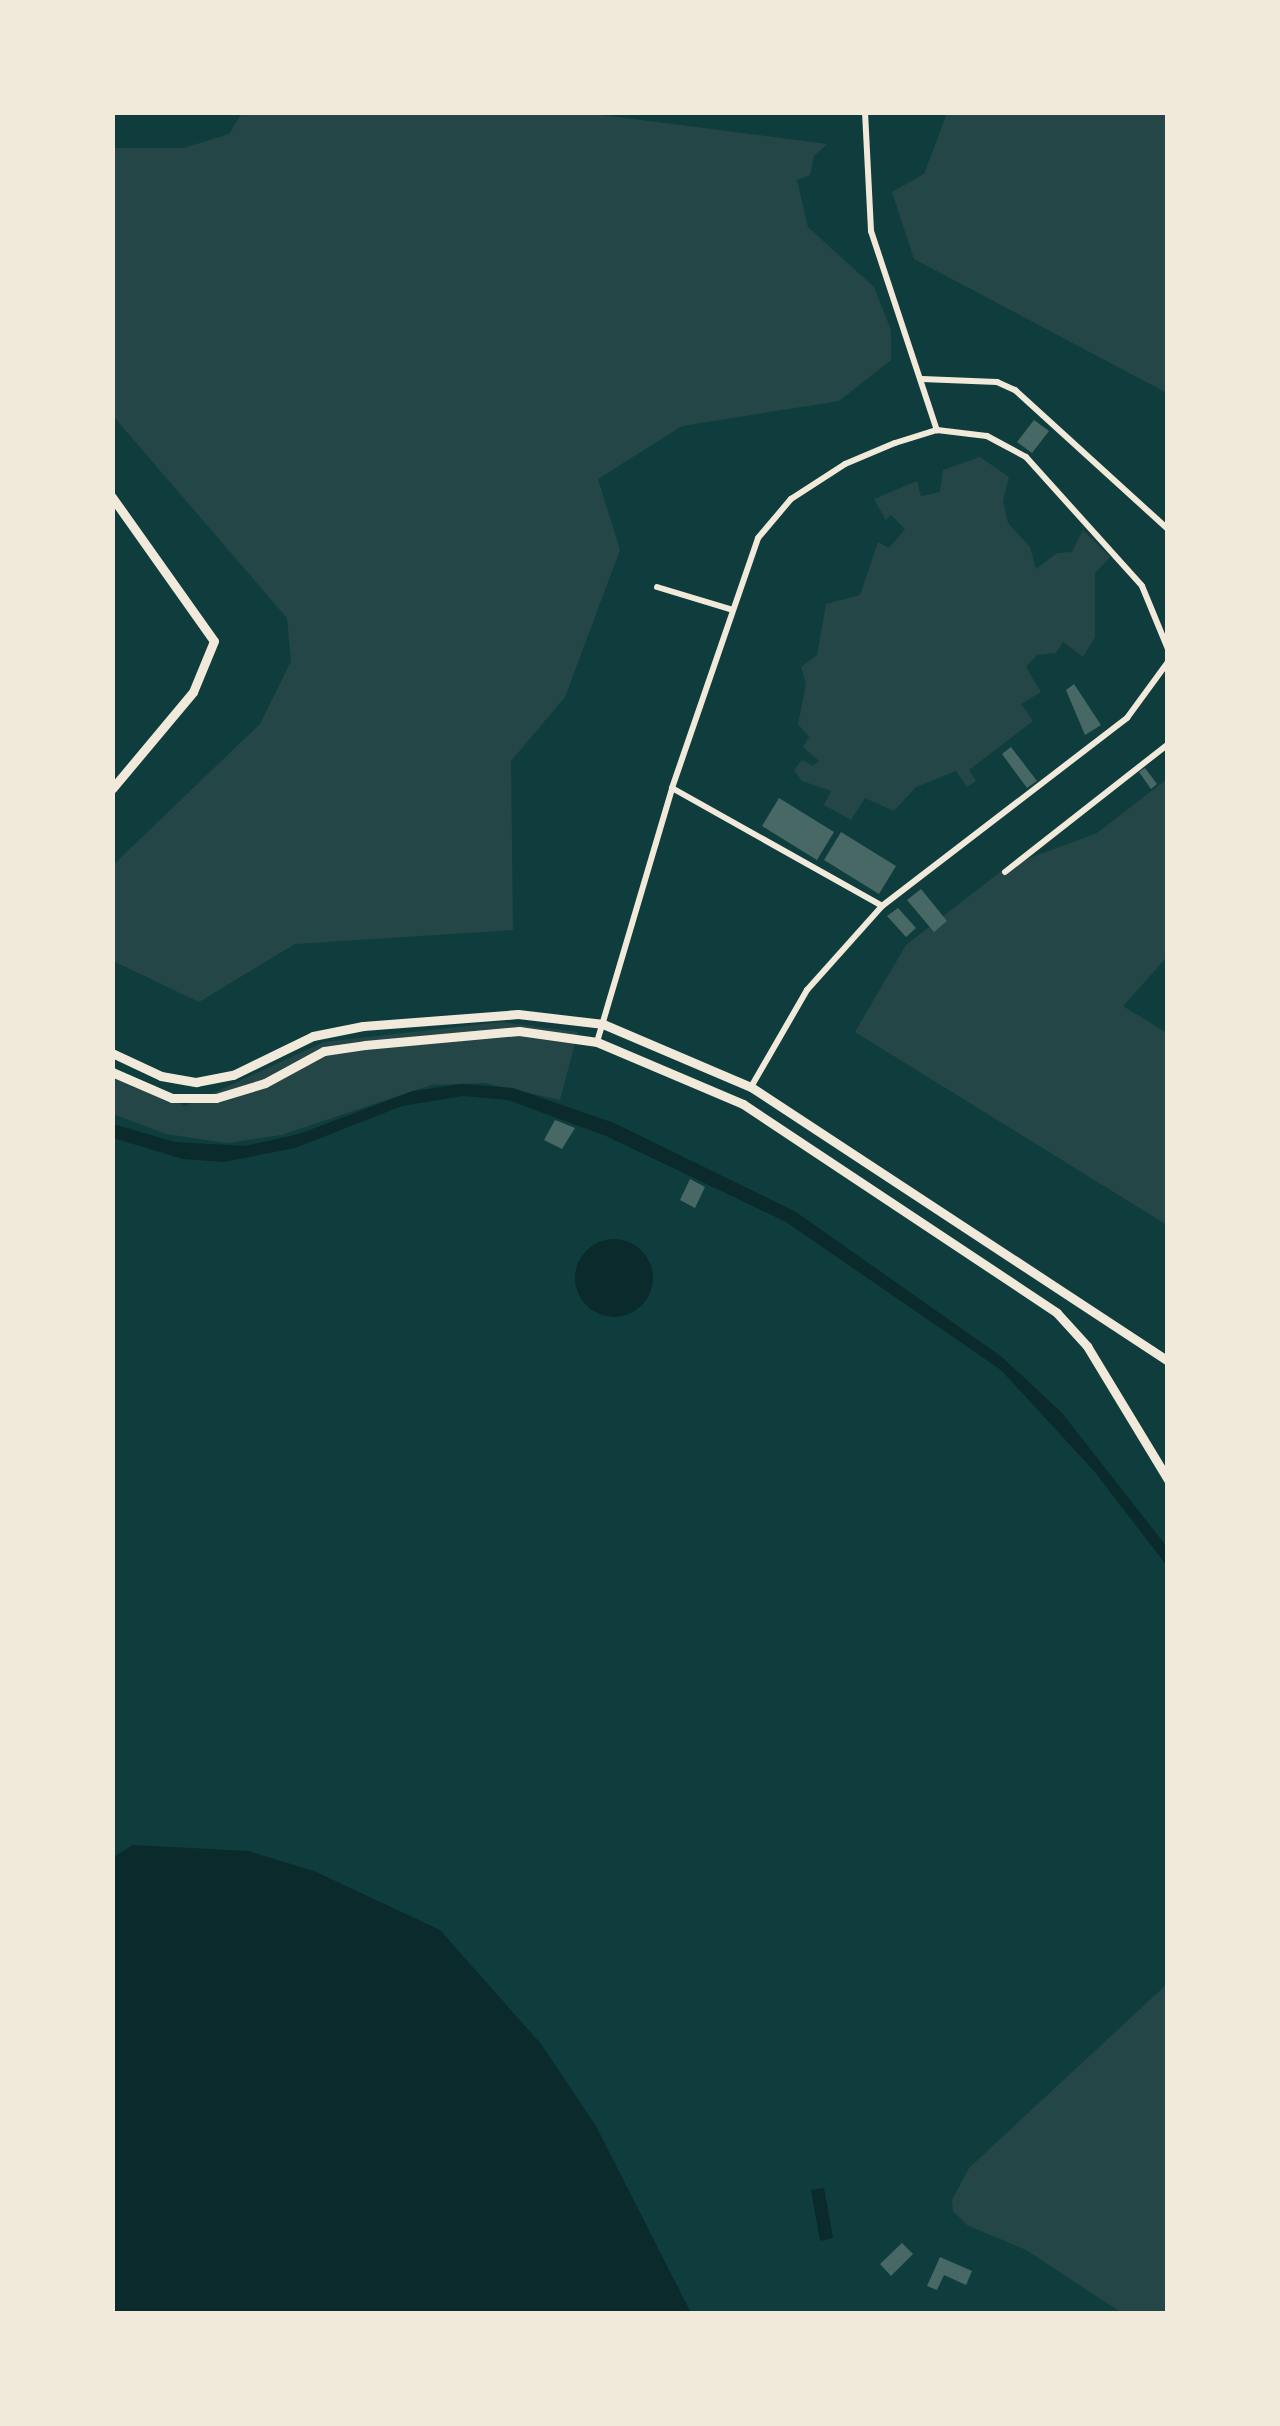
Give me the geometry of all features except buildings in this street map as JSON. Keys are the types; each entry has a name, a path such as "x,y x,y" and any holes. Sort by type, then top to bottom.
{"main road":[{"path":"112,496 214,641 193,692 112,789"},
{"path":"112,1053 160,1076 196,1082 232,1074 313,1036 384,1024 518,1014 603,1024 751,1087 1168,1361"},
{"path":"384,1024 385,1042"},
{"path":"112,1072 172,1098 195,1099 265,1082 324,1051 385,1042 519,1031 597,1042 743,1104 1072,1325 1168,1480"},
{"path":"195,1099 196,1082"},
{"path":"928,1228 939,1211"}],"street":[{"path":"865,112 871,231 937,430"},
{"path":"922,379 997,382 1016,390 1168,529"},
{"path":"597,1042 672,788 758,538 791,498 845,464 937,430 987,436 1026,457 1142,586 1168,650"},
{"path":"657,587 733,610"},
{"path":"751,1087 807,990 882,906 1127,718 1168,662"},
{"path":"1005,872 1168,744"},
{"path":"672,788 882,906"}],"shaded area":[{"path":"579,112 827,144 814,156 810,175 797,180 808,227 874,287 891,330 891,360 839,401 682,426 598,479 620,550 565,697 511,761 513,930 295,944 199,1002 113,961 113,865 260,724 291,661 287,618 113,416 112,148 184,148 229,134 242,113"},
{"path":"947,113 1167,113 1167,393 914,259 892,192 924,174"},
{"path":"980,457 1009,477 1003,501 1008,523 1030,547 1036,569 1057,553 1072,552 1083,530 1110,557 1095,573 1095,637 1083,657 1063,642 1056,653 1037,655 1026,667 1041,692 1021,704 1033,721 969,770 976,781 967,787 956,771 916,787 894,811 865,798 851,820 824,805 831,791 802,781 794,770 802,760 813,766 819,761 803,747 809,737 798,724 806,684 801,667 817,655 826,604 860,595 878,542 889,548 905,529 891,515 886,520 874,499 917,481 921,496 940,492 943,470"},
{"path":"1167,779 1167,957 1123,1006 1167,1033 1167,1225 855,1032 906,945 1008,866 1097,833"},
{"path":"501,1022 578,1032 560,1100 485,1083 431,1085 281,1135 227,1143 166,1134 113,1114 112,1066 185,1106 324,1042"},
{"path":"462,1084 513,1088 614,1123 796,1212 1002,1357 1062,1413 1167,1547 1167,1566 1094,1471 1001,1370 786,1222 606,1136 508,1100 463,1096 402,1106 295,1148 224,1162 183,1159 113,1138 113,1124 175,1142 245,1146 299,1134 413,1091"},
{"path":"614,1239 629,1242 641,1251 650,1263 650,1293 641,1305 629,1314 614,1317 599,1314 587,1305 578,1293 575,1278 578,1263 587,1251 599,1242"},
{"path":"133,1845 248,1851 314,1871 440,1930 541,2044 596,2126 691,2313 113,2313 112,1858"},
{"path":"1167,1984 1167,2313 1122,2313 1026,2250 967,2225 953,2211 952,2200 969,2168"},
{"path":"824,2188 833,2238 820,2241 811,2190"}]}
